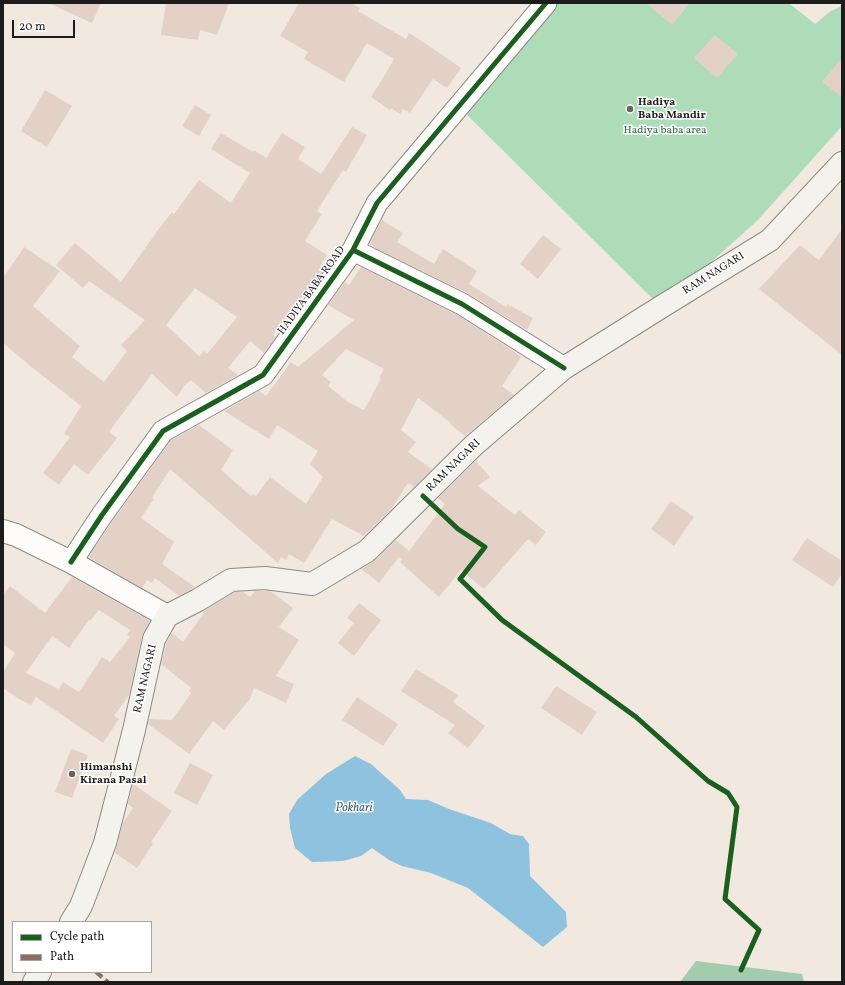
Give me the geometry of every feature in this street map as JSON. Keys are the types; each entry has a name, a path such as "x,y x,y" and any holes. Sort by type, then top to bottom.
{"main road":[{"name":"RAM NAGARI","path":"72,921 81,906 105,843 134,730 154,640 167,616 231,580 265,578 312,584 367,551 473,446 564,368 770,240 842,164"},
{"path":"34,982 39,973"}],"street":[{"name":"HADIYA BABA ROAD","path":"70,562 163,430 263,375 353,250 377,203 546,3"},
{"path":"353,250 462,304 564,368"},
{"path":"3,531 16,535 70,562 167,616"}],"green space":[{"name":"Hadiya baba area","path":"542,3 789,3 815,24 831,11 842,6 842,126 758,220 661,307 459,107"},
{"path":"696,961 802,974 804,982 680,982"}],"water":[{"name":"Pokhari","path":"355,756 371,764 400,790 406,799 428,800 449,809 491,823 510,834 523,836 529,844 530,876 566,912 567,927 543,947 468,888 431,873 402,866 389,860 372,848 361,856 343,861 312,862 295,848 290,828 289,814 297,800 326,774"}],"building":[{"path":"48,3 101,3 92,23"},
{"path":"166,3 229,3 217,35 200,30 198,40 161,35"},
{"path":"299,3 351,3 360,8 358,11 406,39 409,33 461,68 447,88 433,79 410,113 403,109 400,114 391,108 390,110 371,97 394,59 367,43 344,82 304,59 308,52 280,36"},
{"path":"646,3 690,3 672,25"},
{"path":"715,35 738,54 717,78 694,58"},
{"path":"842,58 842,97 822,82"},
{"path":"45,90 72,106 47,147 21,131"},
{"path":"195,105 211,115 199,136 182,126"},
{"path":"352,127 367,135 346,172 343,170 317,211 322,214 305,241 327,255 320,267 324,270 308,293 306,292 273,335 276,337 264,353 250,341 228,368 238,375 206,393 191,380 184,386 177,397 152,374 109,432 117,438 88,475 74,464 59,485 43,473 70,437 64,434 81,406 3,343 3,278 24,247 60,271 33,306 80,346 72,357 104,382 127,351 121,345 145,320 89,281 83,288 56,265 75,243 121,282 158,230 172,212 174,214 199,180 231,203 250,173 211,149 221,133 266,158 282,133 305,147 298,159 321,174","holes":["195,288 237,317 207,354 204,351 199,356 166,325"]},
{"path":"382,220 403,233 397,242 434,264 443,249 477,271 469,284 506,307 507,304 533,318 527,330 467,293 375,248 370,243"},
{"path":"842,229 842,355 759,289 800,245 819,260"},
{"path":"543,235 561,249 538,279 520,264"},
{"path":"361,267 456,314 515,352 521,357 502,386 514,395 465,436 450,424 451,423 418,398 401,430 416,442 408,452 432,469 414,487 408,483 390,511 364,536 332,519 304,563 289,554 286,560 281,557 278,563 170,469 152,498 154,499 141,518 174,542 162,564 195,587 179,596 155,578 152,583 147,580 142,588 88,557 171,440 199,425 233,450 221,470 251,496 253,494 256,496 270,477 306,504 323,477 310,464 318,451 277,425 269,439 224,411 259,391 266,396 291,362 298,367 354,320 328,305 345,282 349,285","holes":["346,349 384,369 379,378 381,379 364,410 348,402 328,386 331,382 322,375"]},
{"path":"476,461 490,477 478,486 515,515 519,510 546,532 536,545 528,539 484,589 461,570 439,597 400,562 402,559 399,557 379,583 361,569 376,560 396,540 409,551 445,504 438,498"},
{"path":"671,501 694,517 674,546 651,529"},
{"path":"807,538 842,561 842,574 833,587 792,560"},
{"path":"72,577 150,621 142,636 129,695 114,716 119,719 103,743 36,697 31,705 3,688 3,672 15,653 3,644 3,595 10,586 45,613","holes":["99,610 130,630 127,635 130,637 110,662 102,657 79,692 63,682 59,689 26,673 52,636 69,648 89,620 90,621"]},
{"path":"255,591 270,591 293,608 279,627 299,640 276,676 294,684 286,703 254,688 250,699 224,730 213,721 189,754 148,724 149,719 172,720 191,693 189,691 191,688 161,664 166,644 172,633 183,642 204,613 202,612 235,592 243,592 250,597"},
{"path":"359,603 381,620 354,656 338,643 354,623 347,618"},
{"path":"416,669 458,695 453,702 485,726 468,748 448,733 455,725 401,691"},
{"path":"556,686 597,712 582,735 541,708"},
{"path":"357,697 398,724 383,746 342,720"},
{"path":"71,749 88,755 72,798 55,792"},
{"path":"190,763 213,775 197,805 174,793"},
{"path":"133,784 172,811 151,842 153,844 137,868 115,853 123,823 133,808 128,804"}],"marked path":[{"path":"97,973 108,982"}],"cycle path":[{"path":"71,562 102,515 163,431 263,375 353,250 377,203 546,3"},
{"path":"353,250 462,304 564,368"},
{"path":"423,496 458,529 485,547 460,579 502,620 636,717 708,781 728,793 737,807 725,899 759,930 741,970"}],"place":[{"name":"Hadiya Baba Mandir","path":"630,109"},
{"name":"Himanshi Kirana Pasal","path":"72,774"}]}
